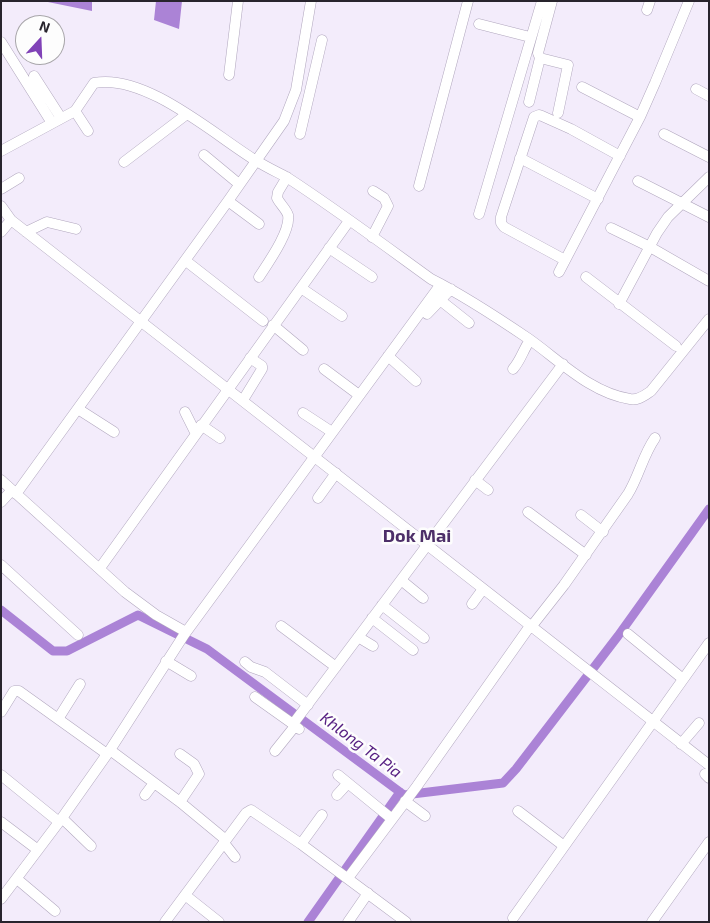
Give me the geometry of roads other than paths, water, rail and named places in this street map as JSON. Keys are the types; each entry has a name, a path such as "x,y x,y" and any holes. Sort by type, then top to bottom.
{"street":[{"path":"229,75 238,1"},
{"path":"1,502 7,487 78,409 186,261 284,121 291,104 298,77 311,1"},
{"path":"419,186 468,1"},
{"path":"480,214 542,1"},
{"path":"529,102 540,58 538,52 539,45 552,1"},
{"path":"559,272 656,83 689,1"},
{"path":"479,24 530,37"},
{"path":"300,134 322,40"},
{"path":"1,42 57,121"},
{"path":"540,58 568,65 558,112"},
{"path":"34,76 57,121"},
{"path":"298,77 313,80"},
{"path":"1,151 75,111 94,83 115,82 131,86 167,102 256,161 287,177 431,279 451,289 530,340 590,384 609,393 633,400 641,398 651,391 709,319"},
{"path":"582,87 640,116"},
{"path":"696,89 709,96"},
{"path":"75,111 88,131"},
{"path":"124,162 187,114"},
{"path":"565,260 504,227 501,223 501,217 534,117 539,115 571,129 620,156"},
{"path":"664,134 709,157"},
{"path":"204,155 239,184"},
{"path":"520,158 598,199"},
{"path":"259,277 278,246 288,221 286,211 277,198 278,192 287,177"},
{"path":"619,304 668,217 709,177"},
{"path":"1,189 19,178"},
{"path":"638,181 709,217"},
{"path":"372,237 388,206 384,198 373,191"},
{"path":"228,201 259,224"},
{"path":"1,206 11,220 26,232 681,744 708,772"},
{"path":"1,232 11,220"},
{"path":"100,568 348,220"},
{"path":"26,232 47,222 76,229"},
{"path":"611,228 650,247 709,281"},
{"path":"329,248 372,277"},
{"path":"186,261 263,321"},
{"path":"586,278 676,346"},
{"path":"1,899 108,752 185,633 441,284"},
{"path":"301,288 342,316"},
{"path":"427,314 451,289"},
{"path":"440,300 469,323"},
{"path":"273,325 304,350"},
{"path":"513,369 520,361 522,350 530,340"},
{"path":"388,356 416,381"},
{"path":"243,400 262,369 262,366 250,358"},
{"path":"275,751 372,618 563,364"},
{"path":"324,369 359,395"},
{"path":"78,409 114,432"},
{"path":"184,412 199,429 220,438"},
{"path":"303,413 332,432"},
{"path":"346,877 386,815 407,798 417,786 531,626 606,532 632,488 647,450 655,438"},
{"path":"318,498 336,473"},
{"path":"475,480 488,490"},
{"path":"7,487 125,592 148,610 185,633"},
{"path":"528,512 586,555"},
{"path":"582,515 606,532"},
{"path":"1,565 78,635"},
{"path":"401,580 423,598"},
{"path":"472,604 483,589"},
{"path":"382,605 424,638"},
{"path":"372,618 414,650"},
{"path":"281,626 336,667"},
{"path":"628,634 683,678"},
{"path":"358,637 372,646"},
{"path":"513,918 709,643"},
{"path":"167,660 191,676"},
{"path":"245,662 250,667 266,672 298,720"},
{"path":"58,719 80,684"},
{"path":"1,712 16,690 180,802 225,841 236,858"},
{"path":"255,697 298,720"},
{"path":"681,744 699,723"},
{"path":"180,754 194,764 199,774 180,802"},
{"path":"1,775 91,846"},
{"path":"338,775 386,815"},
{"path":"145,795 154,783"},
{"path":"337,796 348,783"},
{"path":"407,798 425,816"},
{"path":"165,922 250,810 303,846 405,921"},
{"path":"518,811 564,846"},
{"path":"303,846 323,818"},
{"path":"1,822 38,850"},
{"path":"652,922 709,842"},
{"path":"16,879 54,910"},
{"path":"348,922 368,893"},
{"path":"185,895 220,922"}],"waterway":[{"name":"Khlong Ta Pia","path":"1,610 53,651 67,651 138,615 207,649 404,795 503,783 516,769 618,636 709,509"},
{"path":"308,922 400,792"}],"district":[{"name":"Dok Mai","path":"417,536"}]}
